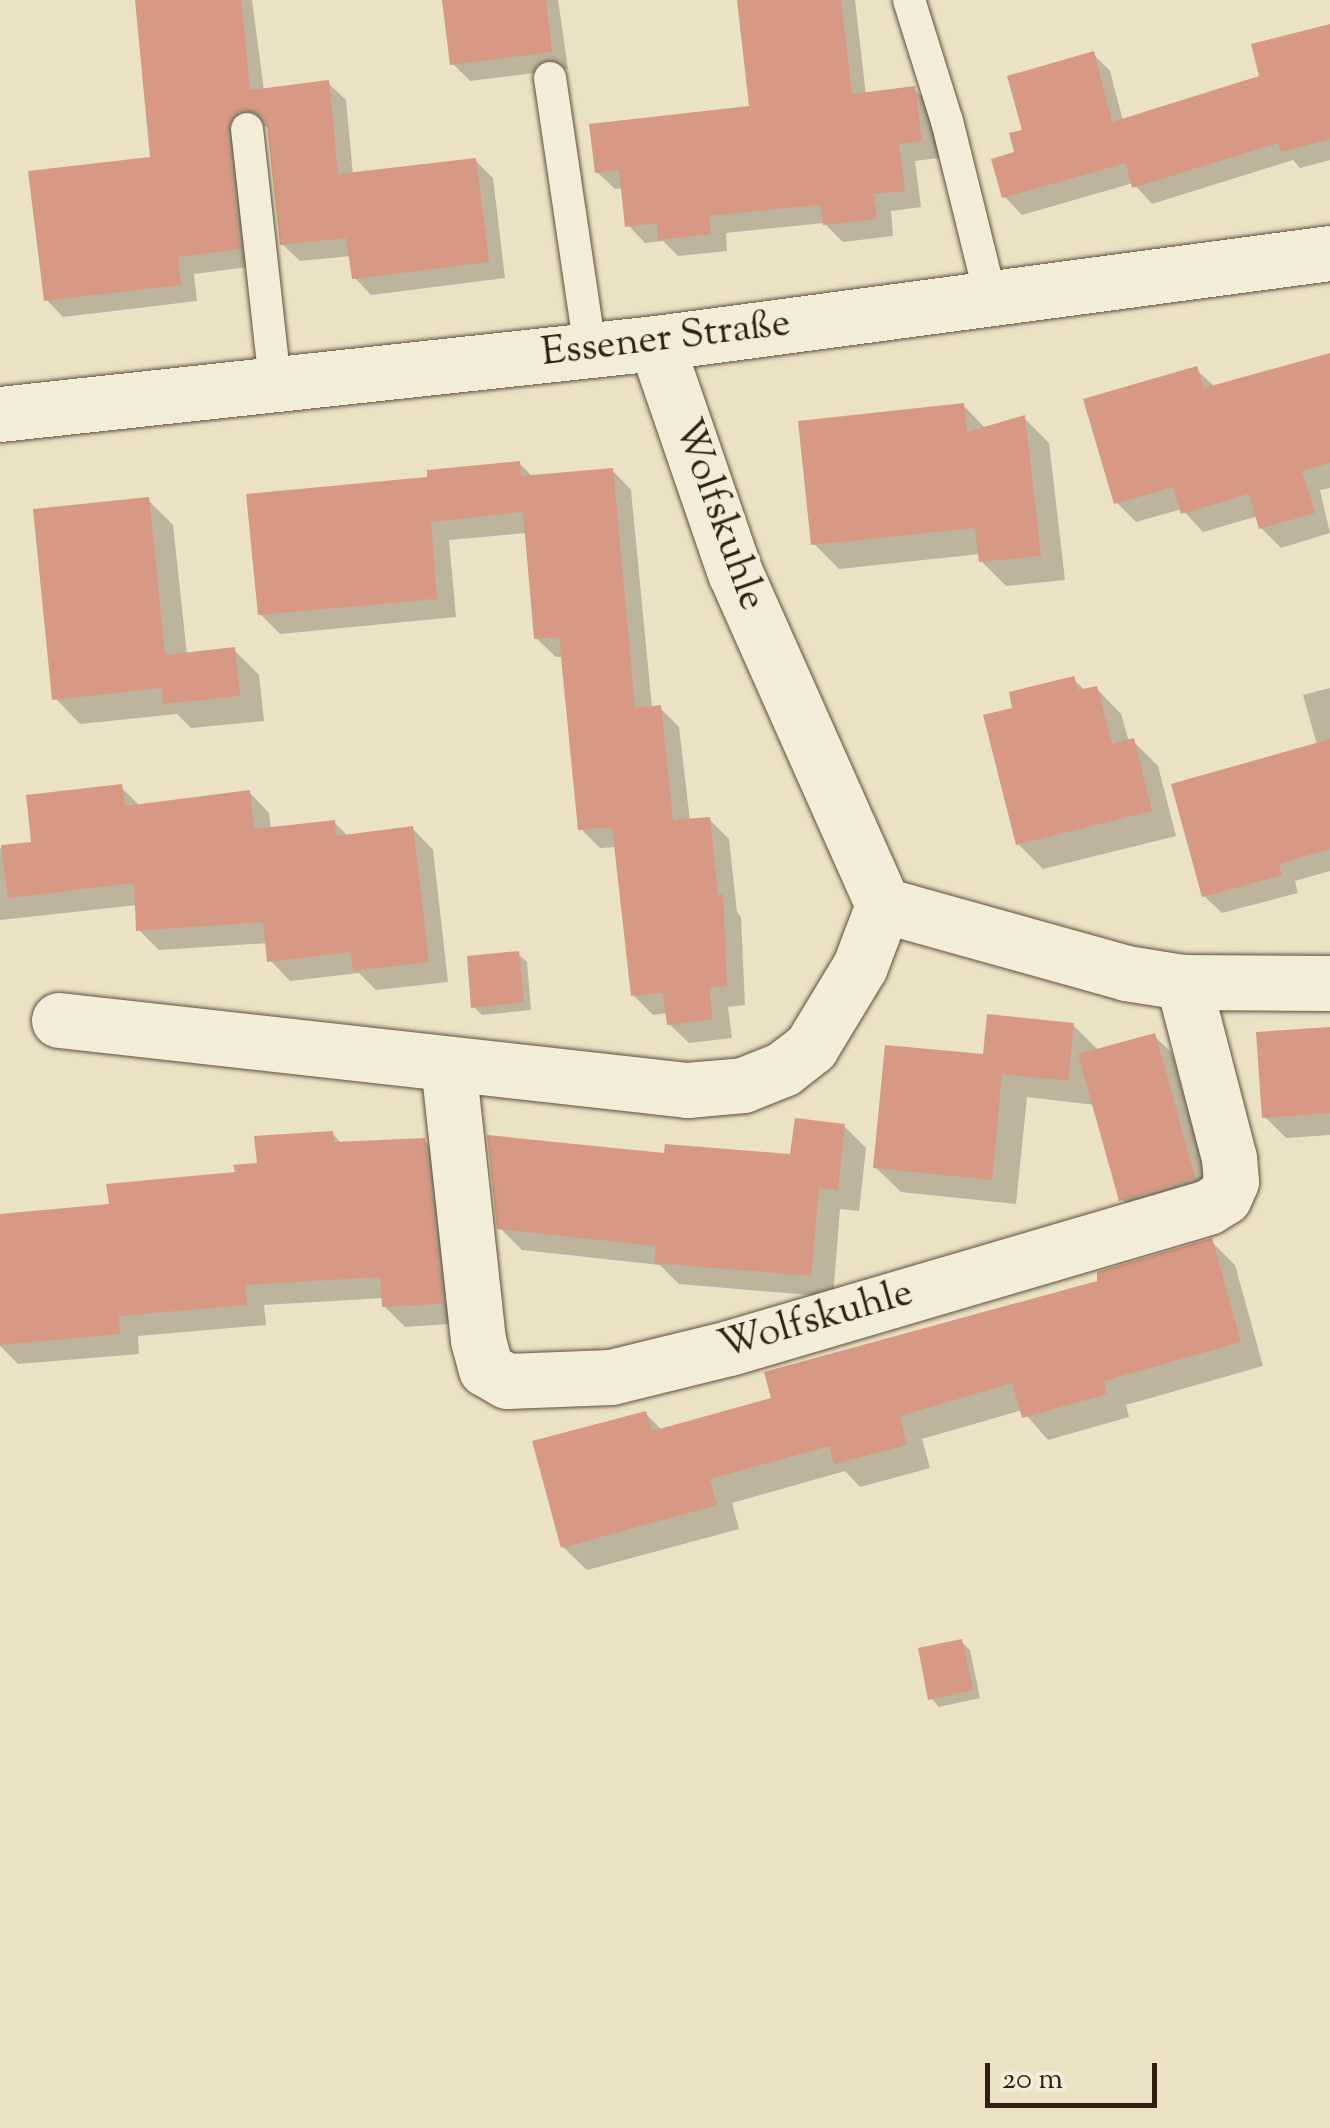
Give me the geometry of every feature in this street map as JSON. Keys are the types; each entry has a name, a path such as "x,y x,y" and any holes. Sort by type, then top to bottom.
{"street":[{"name":"Essener Straße","path":"0,414 656,343 1330,253"},
{"name":"Wolfskuhle","path":"656,343 735,574 883,904"},
{"path":"58,1020 687,1090 744,1085 782,1069 811,1046 860,966 883,904 1009,943 1184,982 1330,983"},
{"name":"Wolfskuhle","path":"448,1064 478,1340 486,1369 506,1381 611,1377 748,1342 1208,1207 1224,1197 1231,1181 1228,1158 1184,982"}],"lane":[{"path":"910,0 946,121 991,298"},
{"path":"550,78 590,350"},
{"path":"247,130 275,384"}],"building":[{"path":"135,0 241,0 250,90 329,80 338,174 476,158 489,262 352,279 346,238 280,245 267,126 262,116 246,109 234,114 227,130 240,249 178,257 181,285 44,301 28,171 150,157"},
{"path":"442,0 546,0 552,52 450,65"},
{"path":"737,0 841,0 852,94 915,86 922,141 899,144 905,191 874,194 877,219 823,225 820,205 709,216 711,234 658,240 657,223 625,227 619,170 595,173 589,124 749,106"},
{"path":"1330,24 1330,139 1281,152 1278,143 1132,188 1126,163 1002,198 991,159 1014,152 1009,133 1022,130 1007,76 1094,51 1112,122 1259,76 1251,44"},
{"path":"1330,353 1330,463 1302,471 1315,513 1259,529 1249,494 1181,514 1173,487 1114,504 1083,399 1197,366 1204,388"},
{"path":"964,403 967,432 1025,415 1041,556 979,562 975,528 811,545 798,421"},
{"path":"520,461 521,476 613,468 635,708 661,705 673,820 710,817 718,895 723,894 727,986 709,988 713,1019 667,1025 663,993 631,996 612,827 578,830 559,637 534,639 523,512 431,522 437,599 258,615 246,494 427,477 427,470"},
{"path":"149,497 165,655 235,647 240,696 163,704 162,688 52,700 33,509"},
{"path":"1074,676 1078,690 1097,686 1112,744 1134,738 1152,811 1016,845 983,715 1012,708 1009,692"},
{"path":"1330,739 1330,849 1279,864 1282,875 1202,897 1171,784"},
{"path":"122,784 125,806 250,790 254,829 335,820 336,836 413,826 429,962 353,971 351,952 267,962 263,922 136,931 134,883 8,898 1,845 31,842 26,795"},
{"path":"519,951 524,1002 471,1008 467,956"},
{"path":"987,1014 1074,1023 1068,1081 1002,1074 992,1180 873,1168 885,1045 983,1054"},
{"path":"1330,1027 1330,1113 1262,1118 1256,1032"},
{"path":"1155,1033 1195,1178 1119,1201 1078,1054"},
{"path":"795,1118 845,1124 838,1190 819,1188 811,1276 654,1263 656,1246 497,1229 487,1135 664,1153 665,1144 790,1154"},
{"path":"333,1131 334,1142 425,1138 443,1304 382,1307 380,1277 245,1285 247,1305 119,1316 120,1334 0,1345 0,1214 109,1204 106,1184 235,1172 233,1165 257,1163 254,1136"},
{"path":"1212,1238 1241,1342 1104,1381 1107,1394 1022,1418 1012,1383 900,1416 907,1445 834,1464 829,1446 710,1479 717,1505 561,1548 532,1441 646,1411 652,1431 771,1398 764,1372 1097,1281 1097,1272"},
{"path":"962,1639 973,1690 928,1700 918,1648"}]}
